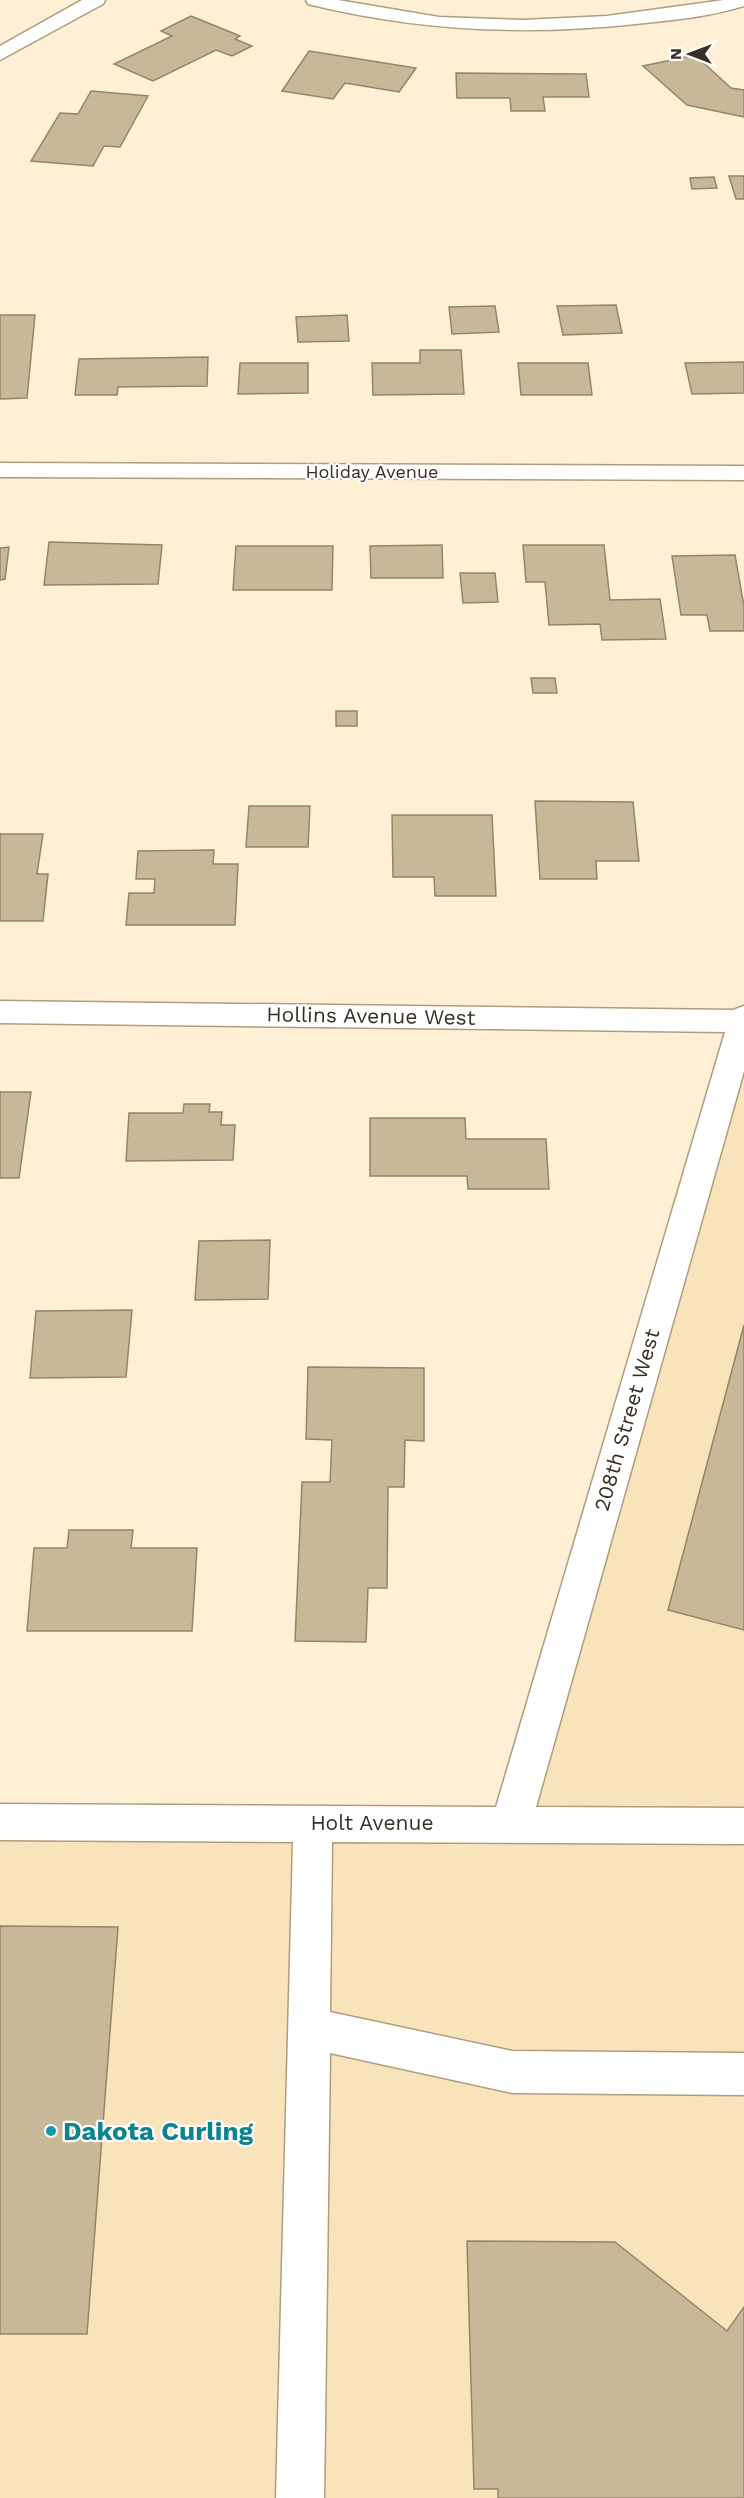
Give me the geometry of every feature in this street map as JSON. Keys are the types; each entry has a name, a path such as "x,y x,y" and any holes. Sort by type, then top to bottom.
{"street":[{"path":"0,54 96,0"},
{"path":"315,0 424,21 520,26 602,22 739,6"},
{"name":"Holiday Avenue","path":"0,470 744,473"},
{"name":"Hollins Avenue West","path":"0,1012 743,1019"},
{"name":"208th Street West","path":"511,1824 743,1019"},
{"name":"Holt Avenue","path":"0,1822 744,1826"},
{"path":"300,2498 313,1823"},
{"path":"309,2028 512,2072 744,2074"}],"shaded area":[{"path":"744,1017 744,2498 0,2498 0,1822 511,1823"}],"building":[{"path":"191,16 240,36 235,39 252,46 232,56 216,50 153,81 114,64 172,36 161,31"},
{"path":"309,51 416,68 399,92 345,83 333,99 282,91"},
{"path":"695,55 731,88 744,90 744,117 687,105 643,66"},
{"path":"456,73 586,74 589,97 543,97 545,111 511,111 510,98 457,98"},
{"path":"91,91 148,96 120,147 104,146 93,166 31,161 60,113 78,114"},
{"path":"729,176 744,176 744,199 736,199"},
{"path":"714,177 717,188 692,189 690,178"},
{"path":"616,305 622,333 563,335 557,306"},
{"path":"495,306 499,332 452,334 449,307"},
{"path":"0,315 35,315 27,398 0,399"},
{"path":"347,315 349,341 298,342 296,317"},
{"path":"420,350 461,350 464,394 373,395 372,363 420,363"},
{"path":"208,357 207,386 118,387 117,395 75,395 79,359"},
{"path":"744,362 744,393 692,394 685,363"},
{"path":"240,363 308,363 308,393 238,394"},
{"path":"518,363 588,363 592,395 521,395"},
{"path":"49,542 162,545 158,584 44,585"},
{"path":"442,545 443,578 371,578 370,546"},
{"path":"523,545 604,545 610,600 660,599 666,639 602,640 600,624 549,625 545,582 526,582"},
{"path":"236,546 333,546 332,590 233,590"},
{"path":"9,547 5,579 0,580 0,548"},
{"path":"735,555 744,606 744,631 710,631 707,615 681,615 672,556"},
{"path":"460,573 495,573 498,602 463,603"},
{"path":"531,678 555,678 557,693 533,693"},
{"path":"336,711 357,711 357,726 336,726"},
{"path":"535,801 633,802 639,861 596,861 597,879 540,879"},
{"path":"249,806 310,806 308,847 246,847"},
{"path":"392,815 492,815 496,896 435,896 434,877 393,877"},
{"path":"0,834 43,834 37,874 48,874 43,921 0,921"},
{"path":"214,850 213,864 238,864 235,925 126,925 129,893 154,893 155,879 136,879 138,851"},
{"path":"0,1092 31,1092 19,1178 0,1178"},
{"path":"184,1104 210,1104 209,1112 222,1112 221,1125 235,1125 233,1160 126,1161 129,1113 183,1113"},
{"path":"370,1118 465,1118 466,1139 546,1139 549,1189 468,1189 467,1176 370,1176"},
{"path":"270,1240 268,1299 195,1300 199,1241"},
{"path":"132,1310 126,1377 30,1378 36,1311"},
{"path":"744,1325 744,1630 668,1610"},
{"path":"308,1367 424,1368 424,1441 405,1440 404,1487 388,1487 387,1588 368,1588 366,1642 295,1641 302,1482 330,1482 332,1440 306,1439"},
{"path":"69,1530 133,1530 131,1548 197,1548 192,1631 27,1631 34,1548 67,1548"},
{"name":"Dakota Curling","path":"0,1926 118,1927 87,2334 0,2334"},
{"path":"467,2241 615,2242 727,2331 744,2307 744,2498 498,2498 498,2489 474,2489"}],"place":[{"name":"Dakota Curling","path":"51,2131"}]}
